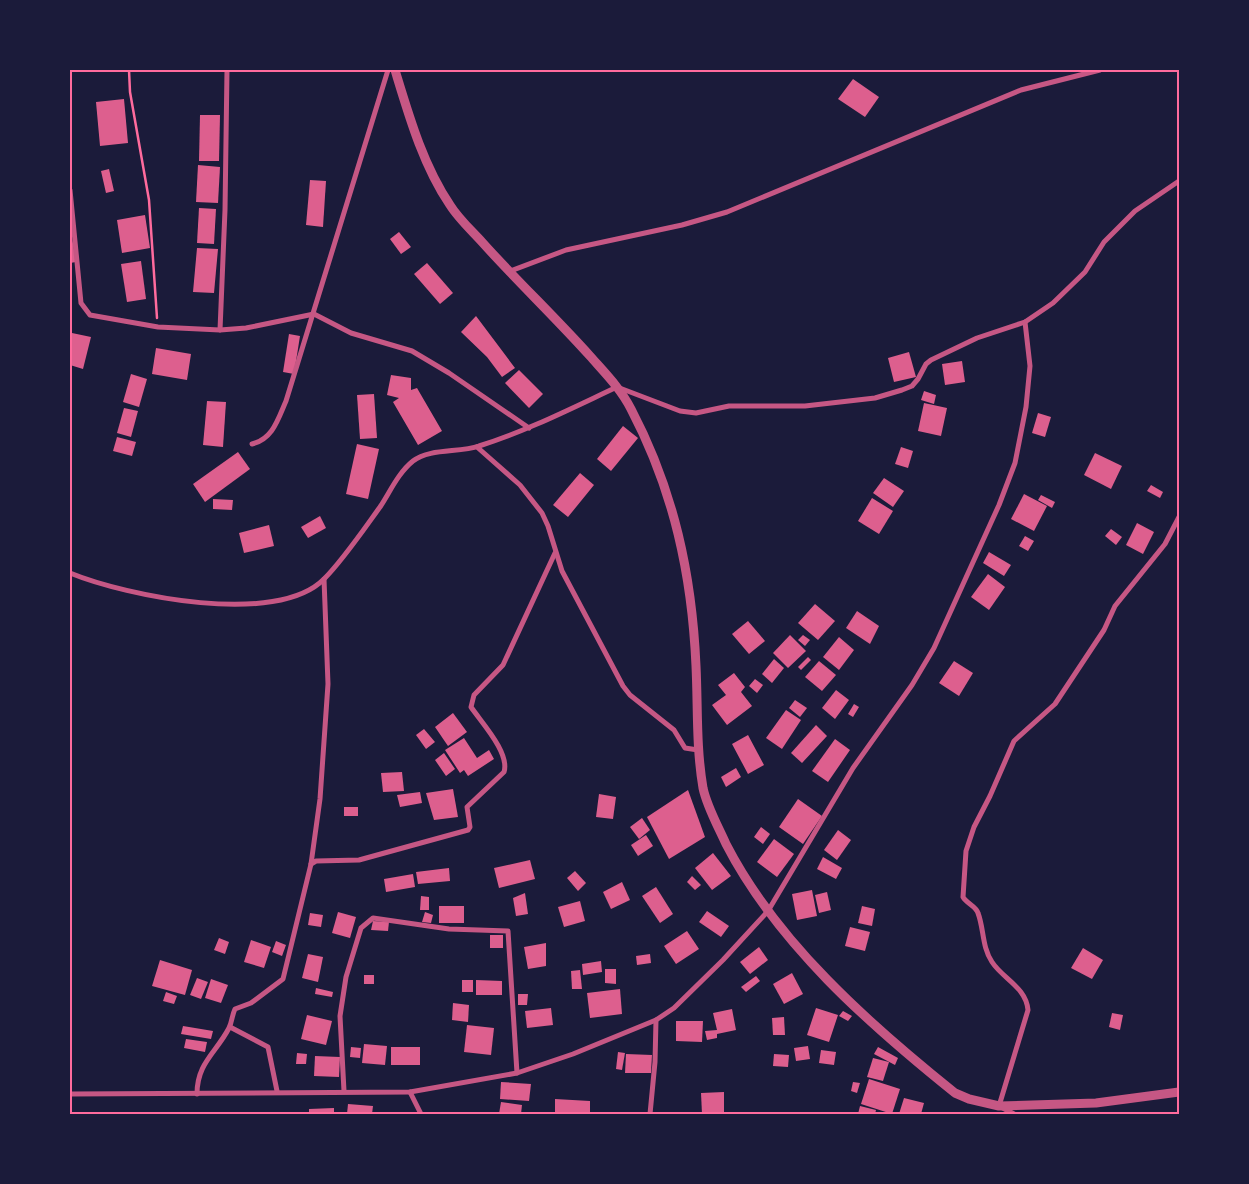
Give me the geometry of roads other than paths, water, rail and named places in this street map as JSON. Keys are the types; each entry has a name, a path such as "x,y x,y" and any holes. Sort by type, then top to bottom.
{"street":[{"path":"220,330 226,210 227,70"},
{"path":"252,444 260,442 268,436 277,422 286,401 388,70"},
{"path":"395,70 410,120 434,178 450,206 508,272 575,339 617,387 630,407 660,472 680,533 690,588 696,656 698,750 704,791 718,826 738,866 768,911 836,989 862,1015 955,1093 983,1103 999,1106 1096,1103 1179,1092"},
{"path":"508,272 566,250 682,225 727,212 1021,90 1100,70"},
{"path":"70,573 95,583 144,596 244,604 284,599 309,591 324,579 380,507 403,472 414,461 424,456 477,447 529,428 617,387 680,411 696,413 729,406 806,406 875,398 912,386 926,364 931,360 977,338 1025,322 1064,294 1085,272 1104,242 1135,211 1179,181"},
{"path":"70,190 82,303 84,310 90,315 158,327 220,330 246,328 314,314 352,333 412,350 450,373 529,428"},
{"path":"70,1094 134,1092 197,1094 277,1091 410,1092 517,1073 573,1054 656,1020 674,1008 723,960 768,911 853,768 912,685 934,648 999,505 1015,463 1026,407 1030,366 1025,322"},
{"path":"477,447 520,485 542,513 562,570 630,695 674,730 685,748 698,750"},
{"path":"999,1106 1028,1010 1028,1003 1020,990 992,963 986,948 978,911 963,896 966,851 974,827 1014,741 1055,704 1104,630 1116,606 1165,544 1179,517"},
{"path":"312,864 316,861 359,860 468,830 469,804 504,772 506,766 504,755 471,707 471,702 474,695 503,665 555,553"},
{"path":"197,1094 202,1066 230,1027 235,1009 251,1003 283,979 312,864 320,799 328,684 324,579"},
{"path":"344,1091 340,1016 346,977 361,928 373,918 449,929 508,931 517,1073"},
{"path":"650,1114 655,1062 656,1020"},
{"path":"230,1027 268,1047 277,1091"},
{"path":"410,1092 421,1114"},
{"path":"999,1106 1014,1114"}]}
